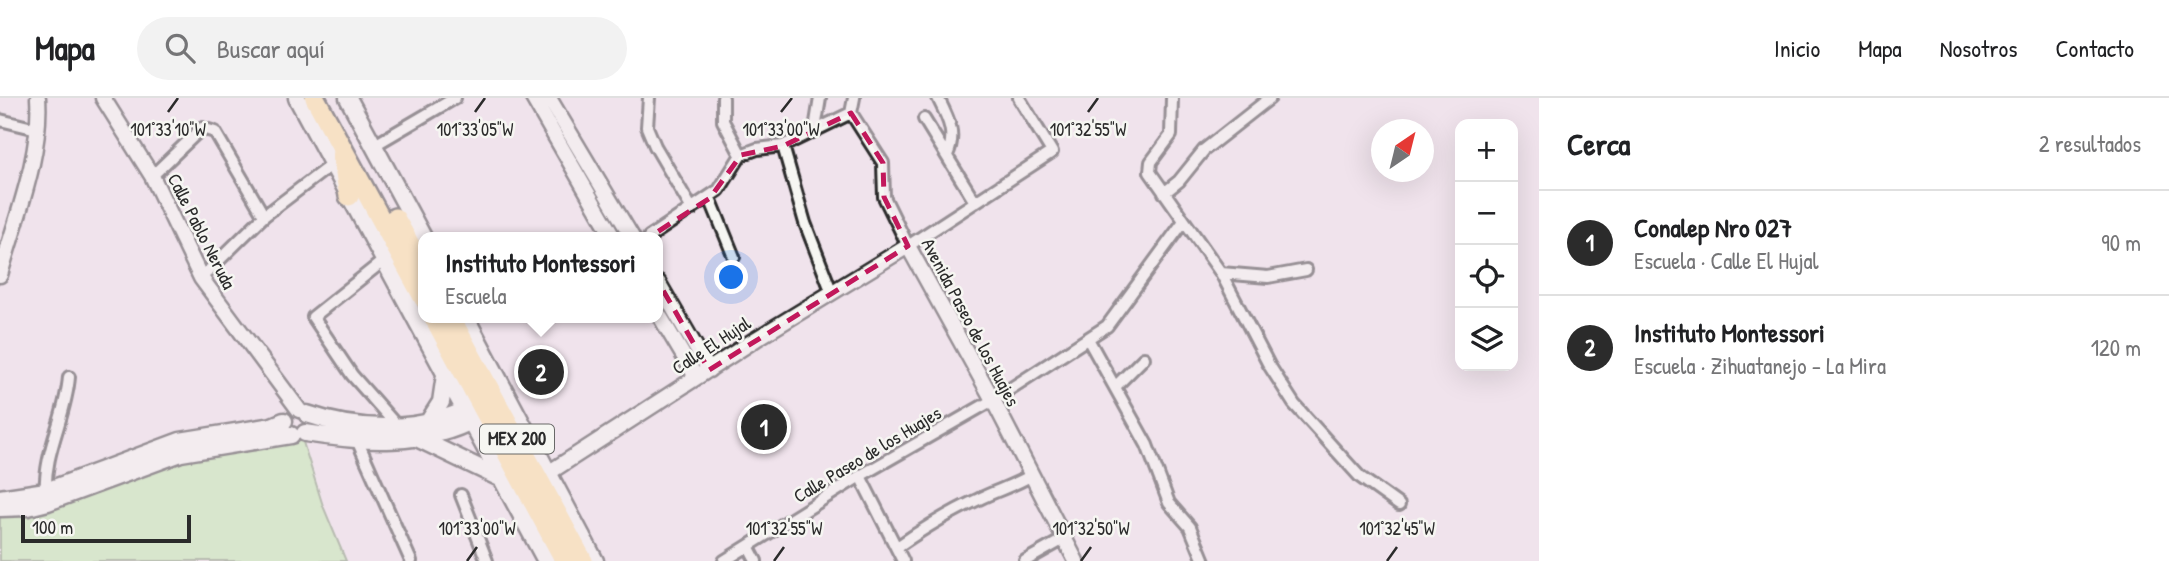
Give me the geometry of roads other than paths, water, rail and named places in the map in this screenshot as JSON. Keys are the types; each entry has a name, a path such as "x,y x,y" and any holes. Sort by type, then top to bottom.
{"highway":[{"path":"315,98 418,288"},
{"path":"329,98 418,258"},
{"path":"341,144 348,195"},
{"name":"MEX 200","path":"436,323 487,405 531,484 583,561"},
{"name":"MEX 200","path":"453,323 487,405"},
{"name":"MEX 200","path":"531,484 565,561"}],"main road":[{"path":"296,98 444,375 487,405"},
{"path":"348,98 420,232"},
{"path":"467,323 487,405 500,478"},
{"path":"421,431 441,402 444,375"},
{"path":"0,508 28,508 47,497 180,447 215,442 272,426 357,440 421,431 487,405"},
{"path":"293,430 289,412 303,412 344,423 397,426 421,431 500,478 531,484 595,561"},
{"path":"293,430 310,424 303,412"},
{"path":"531,484 546,561"},
{"path":"0,498 47,497"}],"street":[{"path":"0,275 37,129 38,98"},
{"name":"Calle Pablo Neruda","path":"103,98 152,176 201,278 303,412"},
{"path":"373,146 455,98"},
{"path":"533,98 610,232"},
{"path":"549,98 629,232"},
{"path":"649,98 647,127 692,209"},
{"path":"723,98 723,121 741,155"},
{"path":"815,129 820,98"},
{"path":"657,232 719,190 741,155 757,149 783,146 851,113 853,98"},
{"path":"938,98 948,119 953,142 947,155"},
{"path":"908,246 1052,152 1019,98"},
{"path":"1172,98 1171,135 1151,162 1150,172 1221,273 1269,365 1294,404 1356,473 1399,505"},
{"path":"1164,193 1179,181 1204,150 1270,98"},
{"name":"Avenida Paseo de los Huajes","path":"851,113 883,163 884,197 908,246 993,400 1076,561"},
{"path":"924,119 975,202"},
{"path":"0,120 37,129"},
{"path":"152,176 202,128 209,128 215,132 264,216"},
{"path":"783,146 808,232 832,293"},
{"path":"201,278 264,216 331,165"},
{"path":"710,198 734,257"},
{"name":"Calle Paseo de los Huajes","path":"724,561 860,476 993,400 1088,339 1118,313 1184,221"},
{"name":"Calle El Hujal","path":"531,484 908,246"},
{"path":"383,261 313,317 352,375 397,426"},
{"path":"1221,273 1268,277 1306,270"},
{"path":"663,292 703,374"},
{"path":"663,320 703,374"},
{"path":"1088,339 1155,461 1169,503 1190,527 1205,561"},
{"path":"1115,387 1144,358"},
{"path":"47,497 53,435 64,404 69,377"},
{"path":"357,440 411,561"},
{"path":"860,476 903,561"},
{"path":"897,547 965,506 1011,488 1030,476"},
{"path":"461,495 487,561"},
{"path":"1025,561 1064,539"},
{"path":"748,546 755,561"}],"place":[{"name":"Instituto Montessori","path":"541,372"},
{"name":"Conalep Nro 027","path":"764,427"}]}
